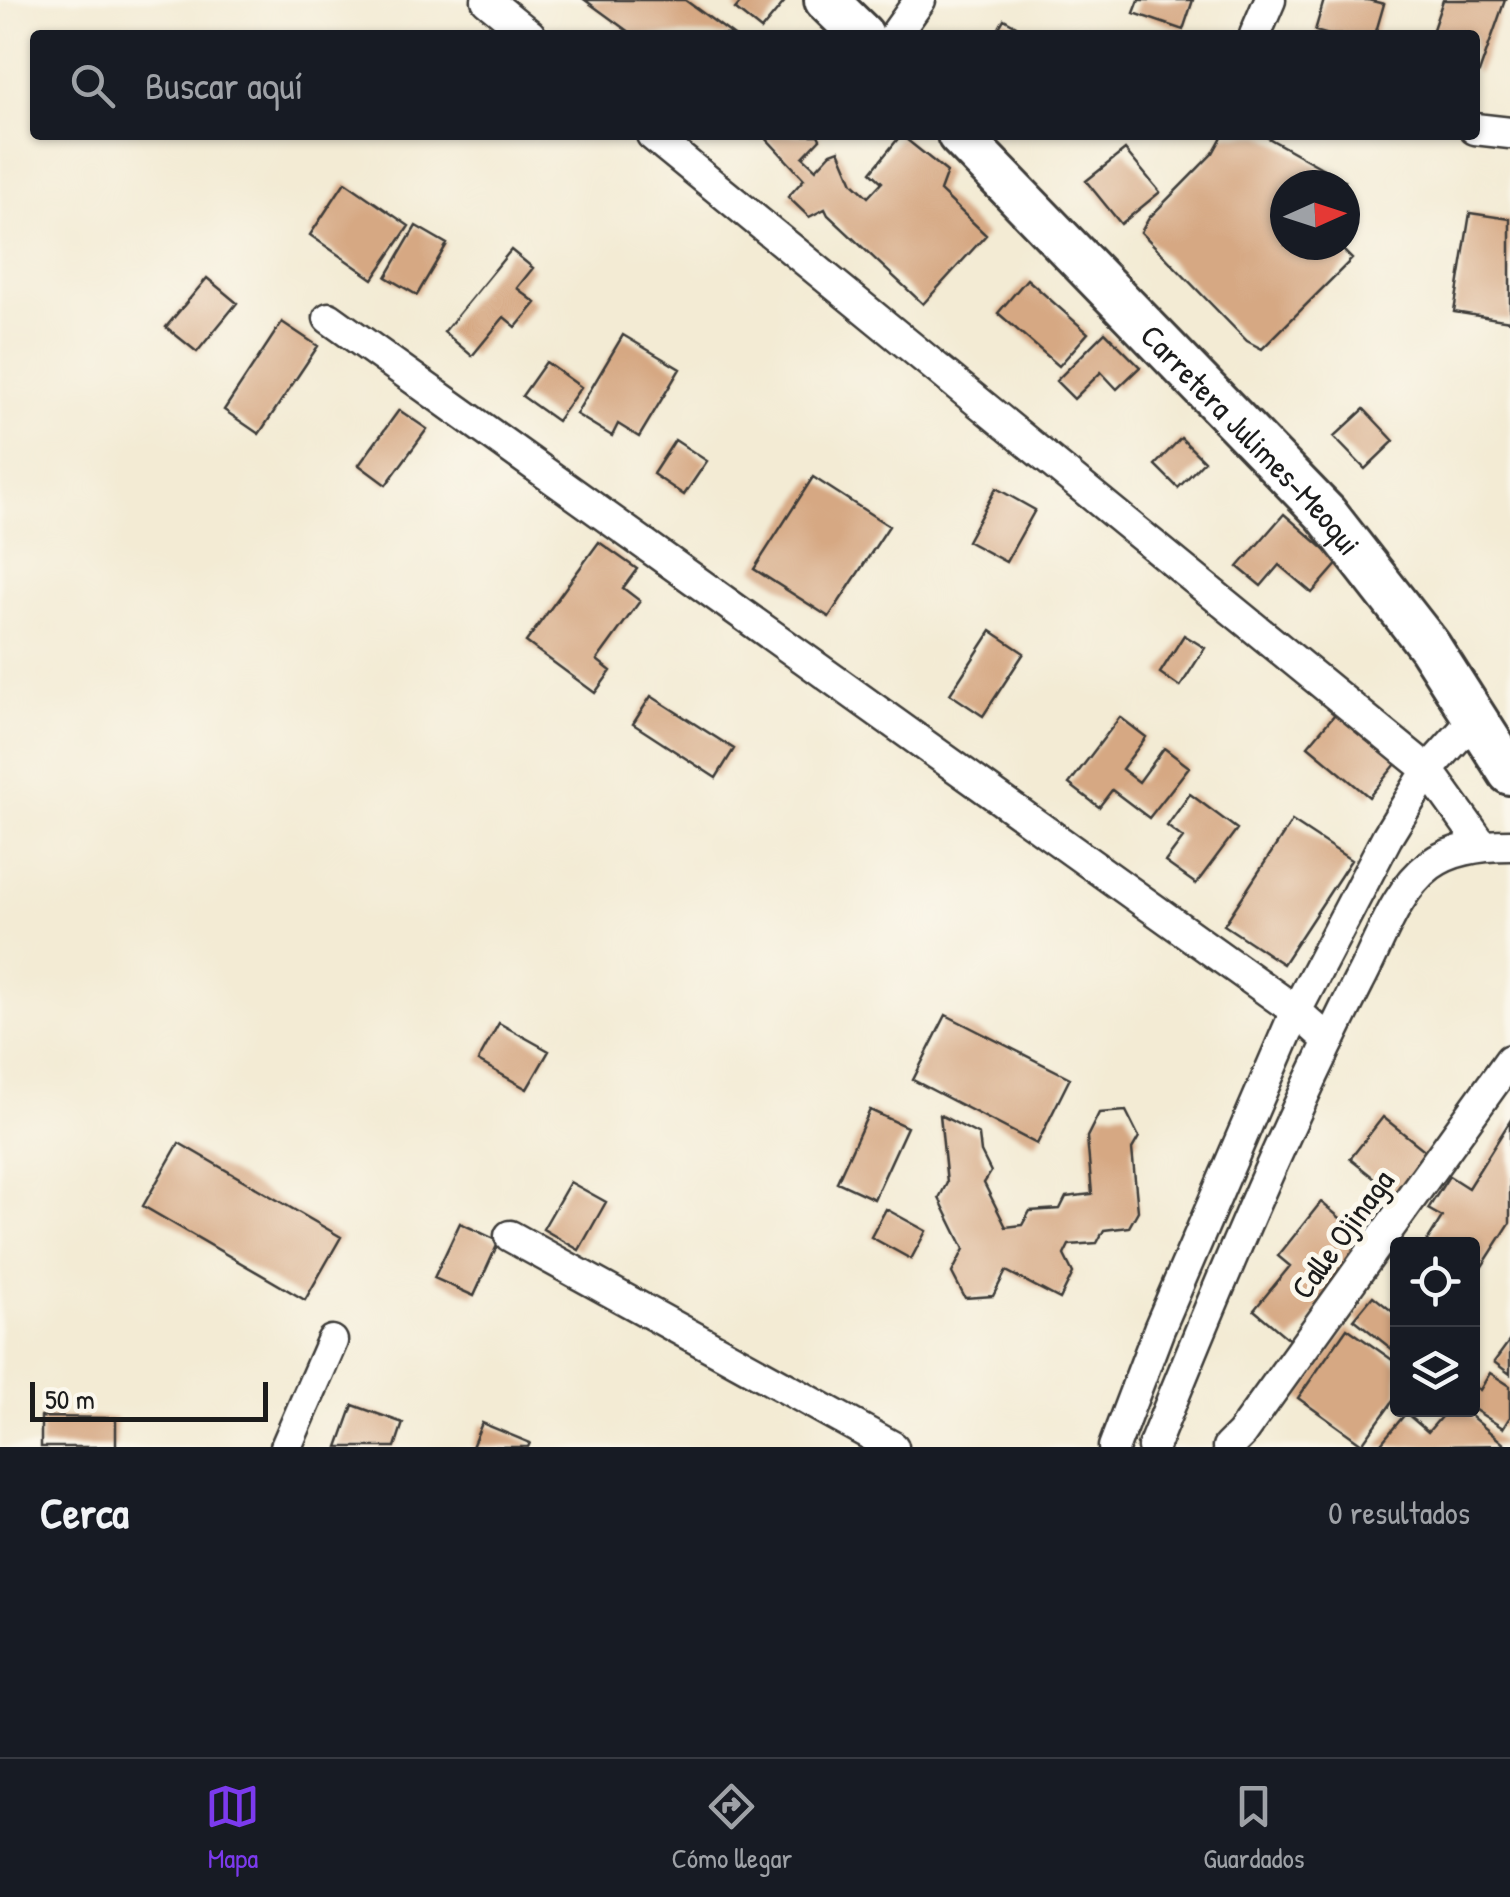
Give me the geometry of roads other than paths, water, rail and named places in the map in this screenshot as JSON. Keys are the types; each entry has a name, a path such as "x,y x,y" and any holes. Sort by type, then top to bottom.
{"main road":[{"path":"826,0 857,30"},
{"name":"Carretera Julimes-Meoqui","path":"963,140 1326,514 1429,646 1510,773"}],"street":[{"path":"487,0 524,30"},
{"path":"899,30 920,0"},
{"path":"1258,30 1270,0"},
{"path":"1480,130 1510,133"},
{"path":"658,140 1428,770 1496,845"},
{"path":"329,318 1296,1012 1329,1041"},
{"path":"1114,1447 1159,1329 1296,1012 1387,837 1428,770 1475,718"},
{"path":"1153,1447 1260,1189 1405,891 1430,865 1456,852 1496,845"},
{"name":"Calle Ojinaga","path":"1228,1447 1510,1060"},
{"path":"1228,1168 1260,1189"},
{"path":"510,1236 893,1447"},
{"path":"286,1447 332,1340"}]}
